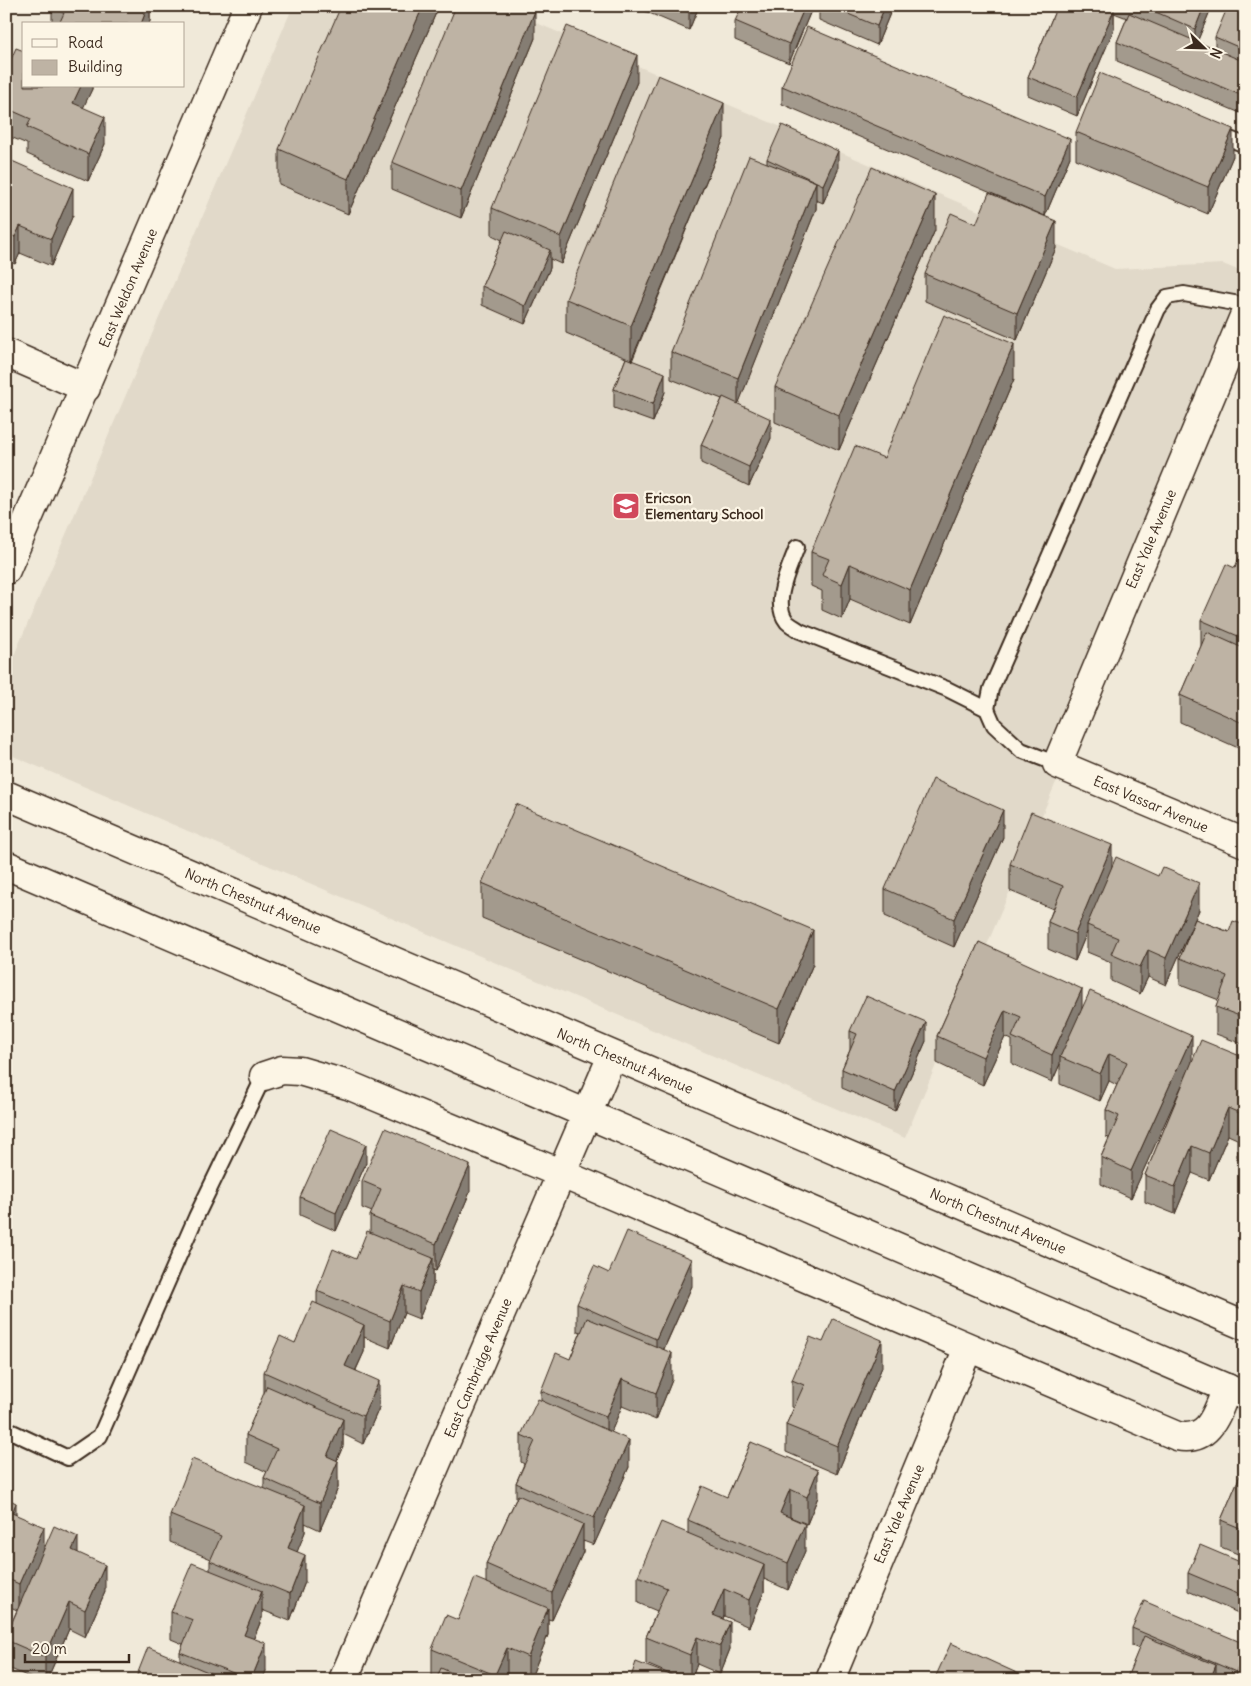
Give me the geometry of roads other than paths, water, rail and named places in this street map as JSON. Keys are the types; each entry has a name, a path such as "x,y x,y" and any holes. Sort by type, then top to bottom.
{"street":[{"name":"East Weldon Avenue","path":"6,570 86,388 248,6"},
{"name":"East Yale Avenue","path":"1057,764 1245,314"},
{"path":"6,353 86,388"},
{"name":"East Vassar Avenue","path":"1057,764 1245,844"},
{"name":"North Chestnut Avenue","path":"6,795 1245,1326"},
{"path":"6,865 1236,1392 1203,1433 1192,1437 1182,1437 348,1085 300,1071 282,1070 264,1076"},
{"name":"East Cambridge Avenue","path":"343,1680 612,1056"},
{"name":"East Yale Avenue","path":"830,1680 968,1348"}],"lane":[{"path":"1201,127 1245,145"},
{"path":"1057,764 1021,750 994,725 987,709 991,689 1158,309 1167,297 1184,294 1245,305"},
{"path":"797,547 781,594 781,610 787,622 800,631 947,689 987,709"},
{"path":"6,1429 68,1458 100,1436 196,1217 264,1076"}],"place":[{"name":"Ericson Elementary School","path":"626,506"}]}
